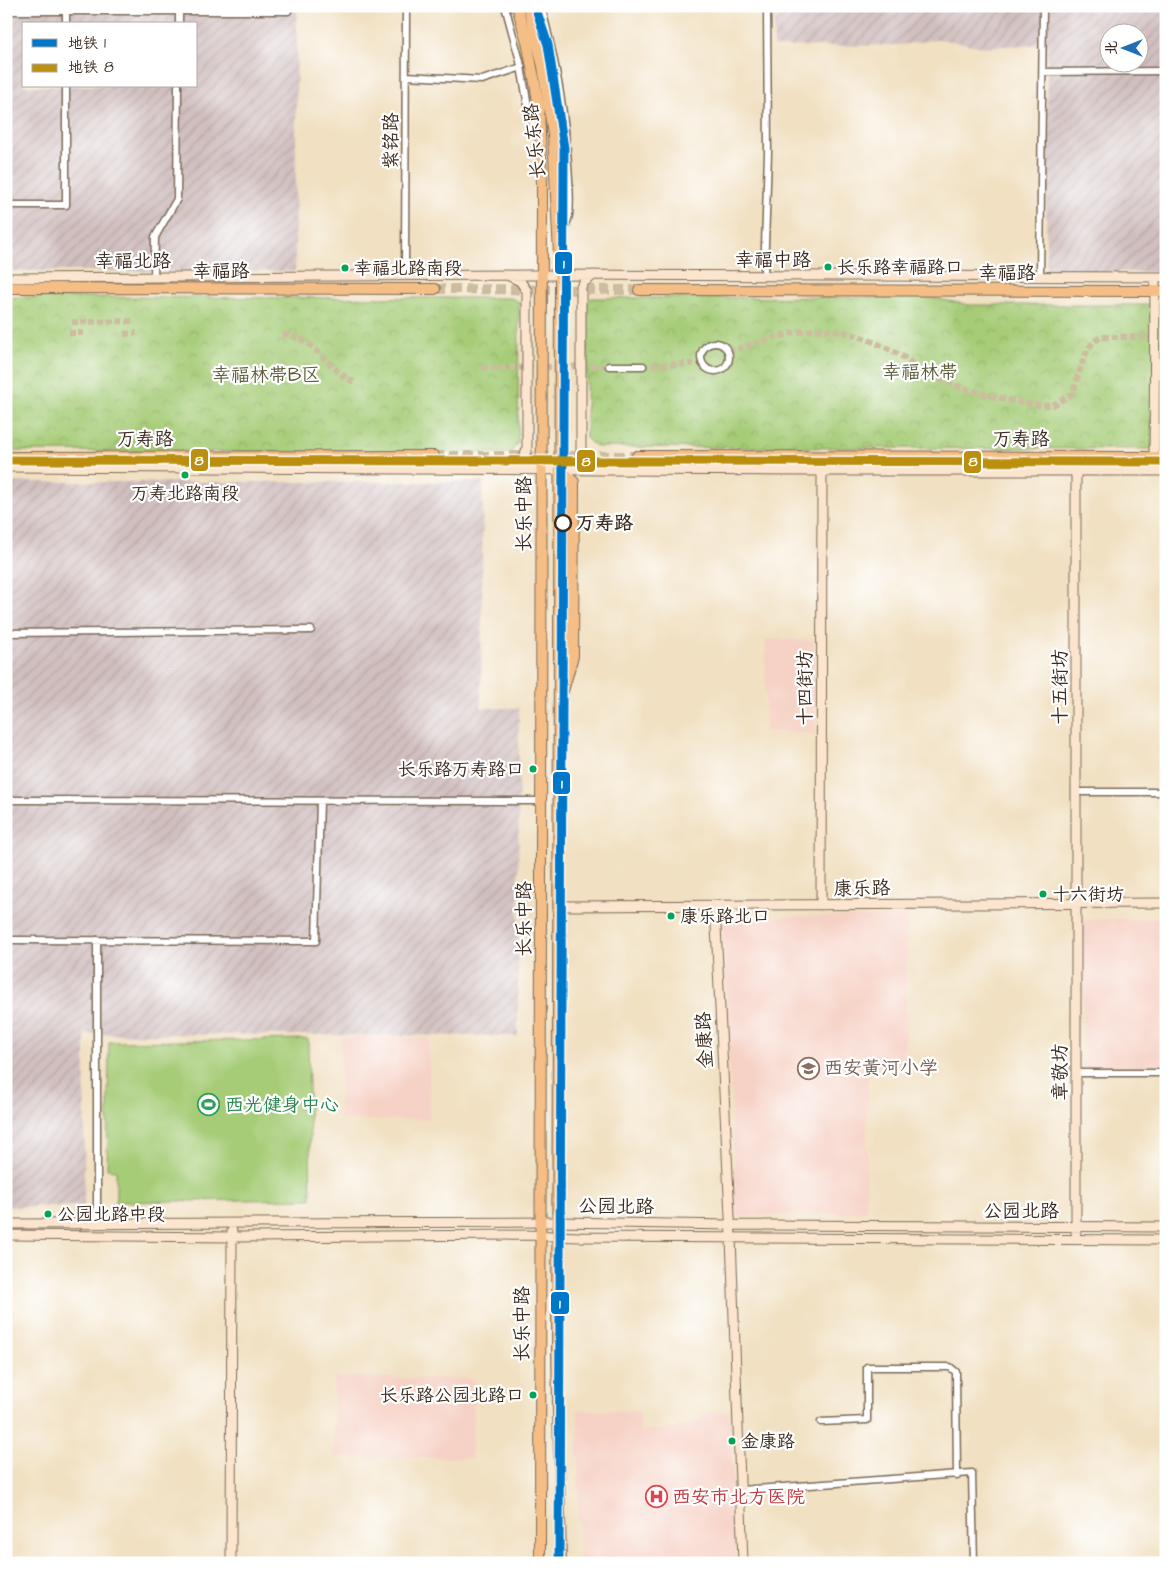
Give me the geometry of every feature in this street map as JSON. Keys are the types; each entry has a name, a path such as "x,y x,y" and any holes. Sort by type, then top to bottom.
{"main road":[{"name":"长乐东路","path":"517,6 527,42 539,108 542,183 542,275"},
{"name":"长乐东路","path":"528,6 549,100 556,160 560,275"},
{"path":"490,470 522,460 527,449 527,291 520,281 505,275"},
{"name":"长乐中路","path":"540,1563 542,275"},
{"name":"幸福中路","path":"560,275 1166,277"},
{"name":"幸福北路","path":"6,278 560,275"},
{"name":"长乐中路","path":"560,275 558,1353 561,1563"},
{"path":"594,275 584,282 581,287 581,450 585,464 600,470"},
{"path":"1154,470 1155,277"},
{"name":"幸福路","path":"6,288 435,289"},
{"name":"幸福路","path":"639,290 1166,291"},
{"name":"万寿路","path":"6,457 434,456"},
{"name":"万寿路","path":"637,456 1166,456"},
{"path":"922,456 1004,471"},
{"path":"6,467 1166,471"},
{"name":"十四街坊","path":"821,905 822,471"},
{"name":"十五街坊","path":"1076,471 1076,903"},
{"path":"541,749 559,749"},
{"name":"章敬坊","path":"1076,903 1076,1241"},
{"name":"康乐路","path":"559,906 1166,903"},
{"name":"金康路","path":"715,906 731,1237 743,1563"},
{"name":"公园北路","path":"6,1224 558,1222 1076,1228 1166,1227"},
{"path":"231,1563 232,1224"},
{"name":"公园北路","path":"6,1236 540,1235 1076,1241 1166,1240"}],"street":[{"name":"紫铭路","path":"405,276 406,6"},
{"path":"505,6 522,67 530,117 539,139"},
{"path":"541,6 557,75 567,152 569,216 559,247"},
{"path":"764,276 768,153 767,6"},
{"path":"1040,277 1043,6"},
{"path":"178,22 179,9"},
{"path":"6,11 179,9 288,11"},
{"path":"66,11 66,22"},
{"path":"406,76 482,80 522,67"},
{"path":"1043,72 1166,71"},
{"path":"6,205 66,205 66,88"},
{"path":"154,277 155,237 177,199 178,88"},
{"path":"716,343 725,347 730,356 725,368 717,372 704,367 701,354 707,345 716,343"},
{"path":"609,366 643,366"},
{"path":"6,633 310,630"},
{"path":"1076,792 1166,792"},
{"path":"6,800 542,801"},
{"path":"6,940 316,941 320,801"},
{"path":"97,940 97,1224"},
{"path":"1076,1073 1166,1074"},
{"path":"821,1422 867,1420 868,1367 950,1367 956,1372 957,1476"},
{"path":"741,1490 957,1476 972,1473 974,1563"}],"shaded area":[{"path":"6,6 297,6 295,271 6,271"},
{"path":"774,6 1166,6 1166,272 1046,272 1047,44 984,47 939,39 900,45 774,47"},
{"path":"6,482 483,482 481,708 519,708 518,1036 85,1034 84,1206 6,1207"},
{"path":"766,639 814,640 815,734 765,731"},
{"name":"西安黄河小学","path":"907,916 905,1063 868,1073 866,1212 736,1217 723,917"},
{"path":"1082,919 1166,919 1166,1069 1084,1069"},
{"path":"341,1037 429,1038 429,1119 339,1120"},
{"path":"334,1377 474,1379 471,1458 334,1457"},
{"name":"西安市北方医院","path":"578,1410 640,1411 640,1432 678,1427 703,1419 703,1412 730,1411 736,1563 579,1563"}],"green space":[{"name":"幸福林带B区","path":"6,297 511,298 519,302 518,443 510,453 6,451"},
{"name":"幸福林带","path":"927,297 970,305 1166,305 1166,449 596,447 586,438 587,303 591,298"},
{"name":"西光健身中心","path":"308,1039 311,1199 116,1202 116,1170 107,1169 109,1042"}],"tunnel":[{"path":"435,289 639,290"},
{"path":"72,322 133,321"},
{"path":"729,352 793,333 819,330 841,331 868,339 903,357 925,373 953,385 997,397 1042,406 1053,405 1072,394 1086,354 1095,341 1101,337 1166,337"},
{"path":"69,333 83,333"},
{"path":"124,334 137,333"},
{"path":"283,334 305,341 336,370 354,382"},
{"path":"643,366 702,363"},
{"path":"482,368 609,366"},
{"path":"434,456 637,456"}],"metro line":[{"name":"1","path":"535,6 548,45 564,148 559,1563"},
{"name":"8","path":"6,460 1166,462"}],"place":[{"name":"长乐路幸福路口","path":"828,267"},
{"name":"幸福北路南段","path":"345,268"},
{"name":"万寿北路南段","path":"185,475"},
{"name":"万寿路","path":"563,523"},
{"name":"长乐路万寿路口","path":"533,769"},
{"name":"十六街坊","path":"1043,894"},
{"name":"康乐路北口","path":"671,916"},
{"name":"西安黄河小学","path":"808,1068"},
{"name":"西光健身中心","path":"209,1105"},
{"name":"公园北路中段","path":"48,1214"},
{"name":"长乐路公园北路口","path":"533,1395"},
{"name":"金康路","path":"732,1441"},
{"name":"西安市北方医院","path":"656,1497"}]}
